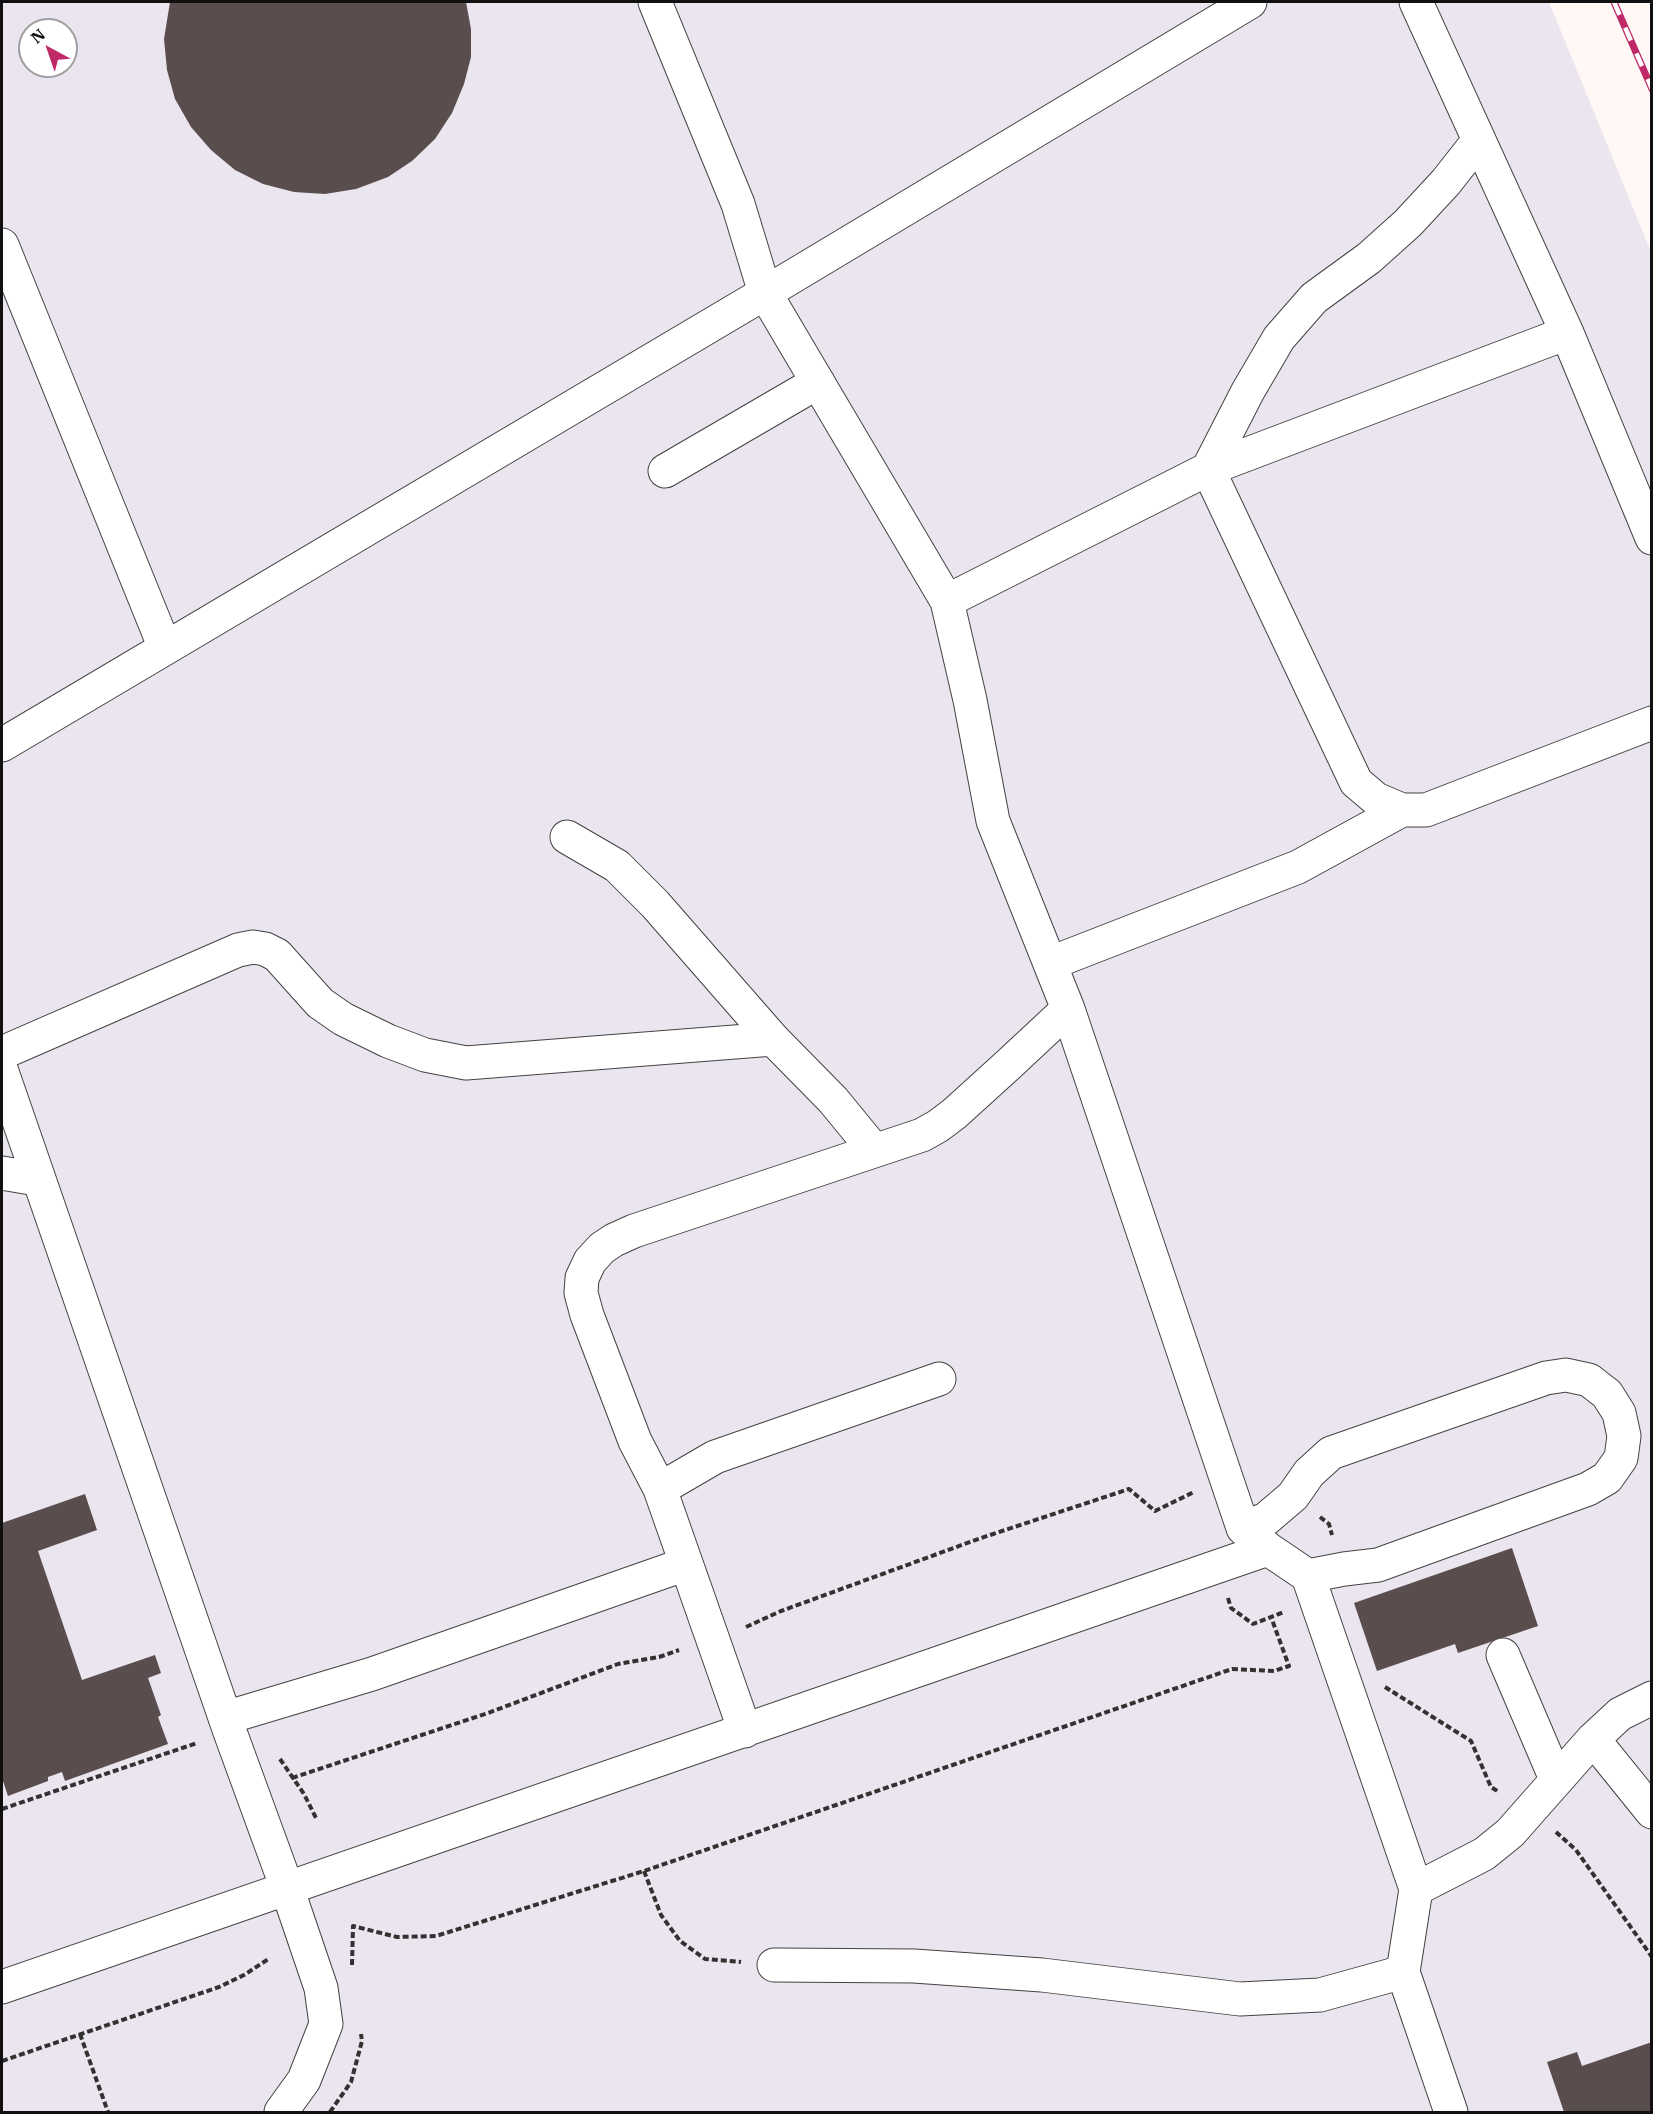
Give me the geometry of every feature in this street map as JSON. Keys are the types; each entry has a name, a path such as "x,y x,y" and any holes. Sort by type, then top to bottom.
{"lane":[{"path":"656,2 738,204 765,293 947,601 970,699 993,821 1068,1009 1243,1528 1268,1549 1308,1576 1416,1889 1402,1972 1450,2112"},
{"path":"2,745 765,293 1250,2"},
{"path":"1416,2 1567,333 1652,538"},
{"path":"1208,469 1248,391 1279,338 1314,298 1369,258 1408,223 1446,182 1479,140"},
{"path":"2,245 165,648"},
{"path":"947,601 1208,469 1567,333"},
{"path":"665,471 818,382"},
{"path":"1208,469 1356,782 1376,799 1402,810 1426,810 1652,723"},
{"path":"1051,963 1298,867 1402,810"},
{"path":"567,837 617,866 656,904 773,1039 833,1100 874,1150"},
{"path":"2,1053 238,950 253,947 265,949 276,955 320,1003 343,1019 388,1041 425,1055 466,1063 773,1039"},
{"path":"745,1731 660,1489 635,1441 587,1315 581,1293 582,1278 590,1261 602,1248 634,1231 922,1135 938,1126 1068,1009"},
{"path":"2,1072 37,1179 321,1988 326,2024 304,2080 281,2112"},
{"path":"2,1173 37,1179"},
{"path":"1243,1528 1266,1519 1293,1496 1309,1473 1331,1453 1546,1378 1566,1375 1589,1380 1607,1394 1619,1413 1624,1436 1621,1458 1607,1478 1588,1490 1378,1565 1308,1576"},
{"path":"660,1489 715,1457 939,1379"},
{"path":"2,1987 1268,1549"},
{"path":"225,1718 372,1674 686,1564"},
{"path":"1503,1655 1556,1779"},
{"path":"1416,1889 1484,1854 1510,1833 1593,1739 1620,1714 1652,1698"},
{"path":"1593,1739 1652,1812"},
{"path":"774,1965 914,1966 1030,1974 1240,1999 1320,1995 1402,1972"}],"path":[{"path":"1129,1489 1155,1511 1194,1492"},
{"path":"354,1926 397,1936 436,1936 644,1871 1232,1670 1274,1671 1289,1666 1271,1617"},
{"path":"1377,1686 1383,1686 1471,1741 1491,1787 1531,1810 1576,1850 1652,1957"},
{"path":"2,1809 202,1741"},
{"path":"275,1751 304,1794 316,1818"},
{"path":"644,1871 661,1916 680,1941 705,1959 774,1965"},
{"path":"2,2061 219,1987 244,1975 270,1958"},
{"path":"80,2034 108,2112"}],"shaded area":[{"path":"2,2 1549,2 1651,252 1651,2112 2,2112"}],"building":[{"path":"170,2 466,2 471,29 471,57 464,84 452,113 435,139 412,161 388,177 356,189 325,194 294,192 263,184 235,170 211,150 191,127 175,99 167,70 164,39"},
{"path":"85,1494 97,1530 38,1551 82,1680 155,1655 161,1673 148,1678 168,1744 65,1781 62,1772 48,1777 48,1781 8,1796 2,1778 2,1523"},
{"path":"1512,1548 1538,1626 1458,1653 1455,1644 1377,1671 1354,1603"},
{"path":"1652,2042 1652,2112 1564,2112 1547,2062 1577,2052 1582,2066"}],"railway":[{"path":"1614,2 1652,89"}]}
